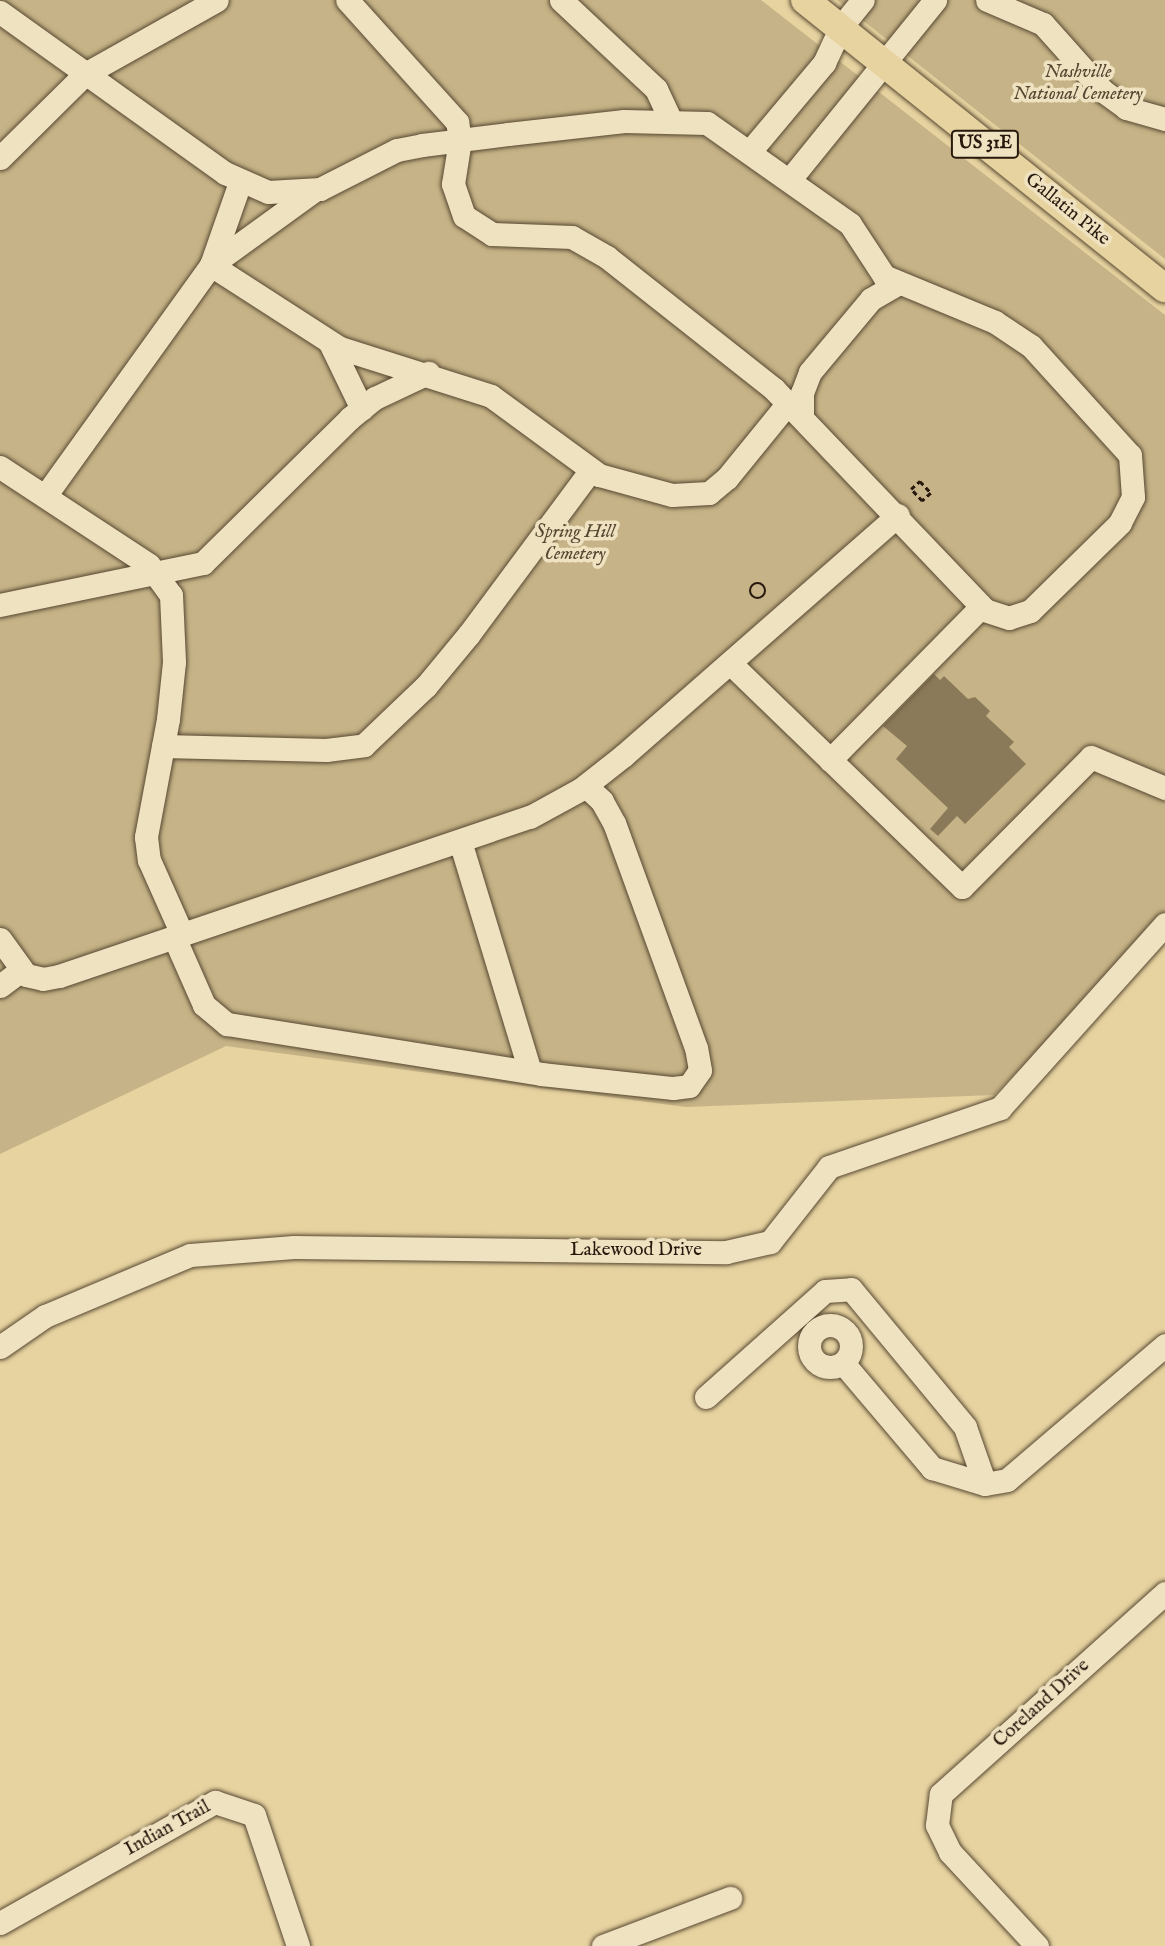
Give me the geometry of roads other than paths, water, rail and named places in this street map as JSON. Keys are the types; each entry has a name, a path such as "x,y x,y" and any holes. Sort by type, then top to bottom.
{"main road":[{"name":"Gallatin Pike","path":"805,0 1165,288"}],"street":[{"path":"0,158 85,74 216,0"},
{"path":"0,12 240,182 268,192 313,191 335,184 397,150 460,140 670,119 707,123 751,150 850,223 873,264 897,284 1013,332 1115,435 1134,468 1133,497 1120,523 1036,607 1009,618 981,607 898,516 795,410 589,244 554,233 506,236 477,228 464,216 455,199 460,140 453,116 347,0"},
{"path":"561,0 656,89 670,119"},
{"path":"751,150 824,62 840,28 863,0"},
{"path":"791,178 882,62 935,0"},
{"path":"987,0 1043,24 1103,91 1126,108 1165,120"},
{"path":"45,496 211,265 240,182"},
{"path":"211,265 313,191"},
{"path":"211,265 331,343 491,396 591,470 671,495 709,493 727,478 795,410 810,372 871,299 897,284"},
{"path":"331,343 362,409"},
{"path":"0,605 203,563 223,547 362,409 428,373"},
{"path":"0,467 160,574 171,595 174,662 163,746 146,837 149,860 204,1005 227,1024 530,1072 682,1088 694,1082 700,1070 696,1048 614,823 602,802 586,786"},
{"path":"163,746 342,750 364,745 416,695 470,634 591,470"},
{"path":"0,939 20,971 43,979 59,976 530,817 586,786 898,516"},
{"path":"830,760 981,607"},
{"path":"730,664 962,887 1091,757 1165,788"},
{"path":"460,841 530,1072"},
{"name":"Lakewood Drive","path":"0,1347 45,1316 190,1255 294,1247 726,1252 770,1242 829,1167 1000,1108 1165,924"},
{"path":"0,986 20,971"},
{"path":"706,1397 825,1291 851,1289 965,1427 985,1484"},
{"path":"799,1314 818,1329 809,1346 814,1359 824,1366 843,1363 932,1468 985,1484 1007,1480 1165,1345"},
{"name":"Coreland Drive","path":"1037,1946 950,1852 937,1825 941,1794 1165,1593"},
{"name":"Indian Trail","path":"0,1923 215,1802 254,1815 298,1946"},
{"path":"603,1946 730,1898"}],"park label":[{"name":"Nashville National Cemetery","path":"1078,84"},
{"name":"Spring Hill Cemetery","path":"575,544"}]}
